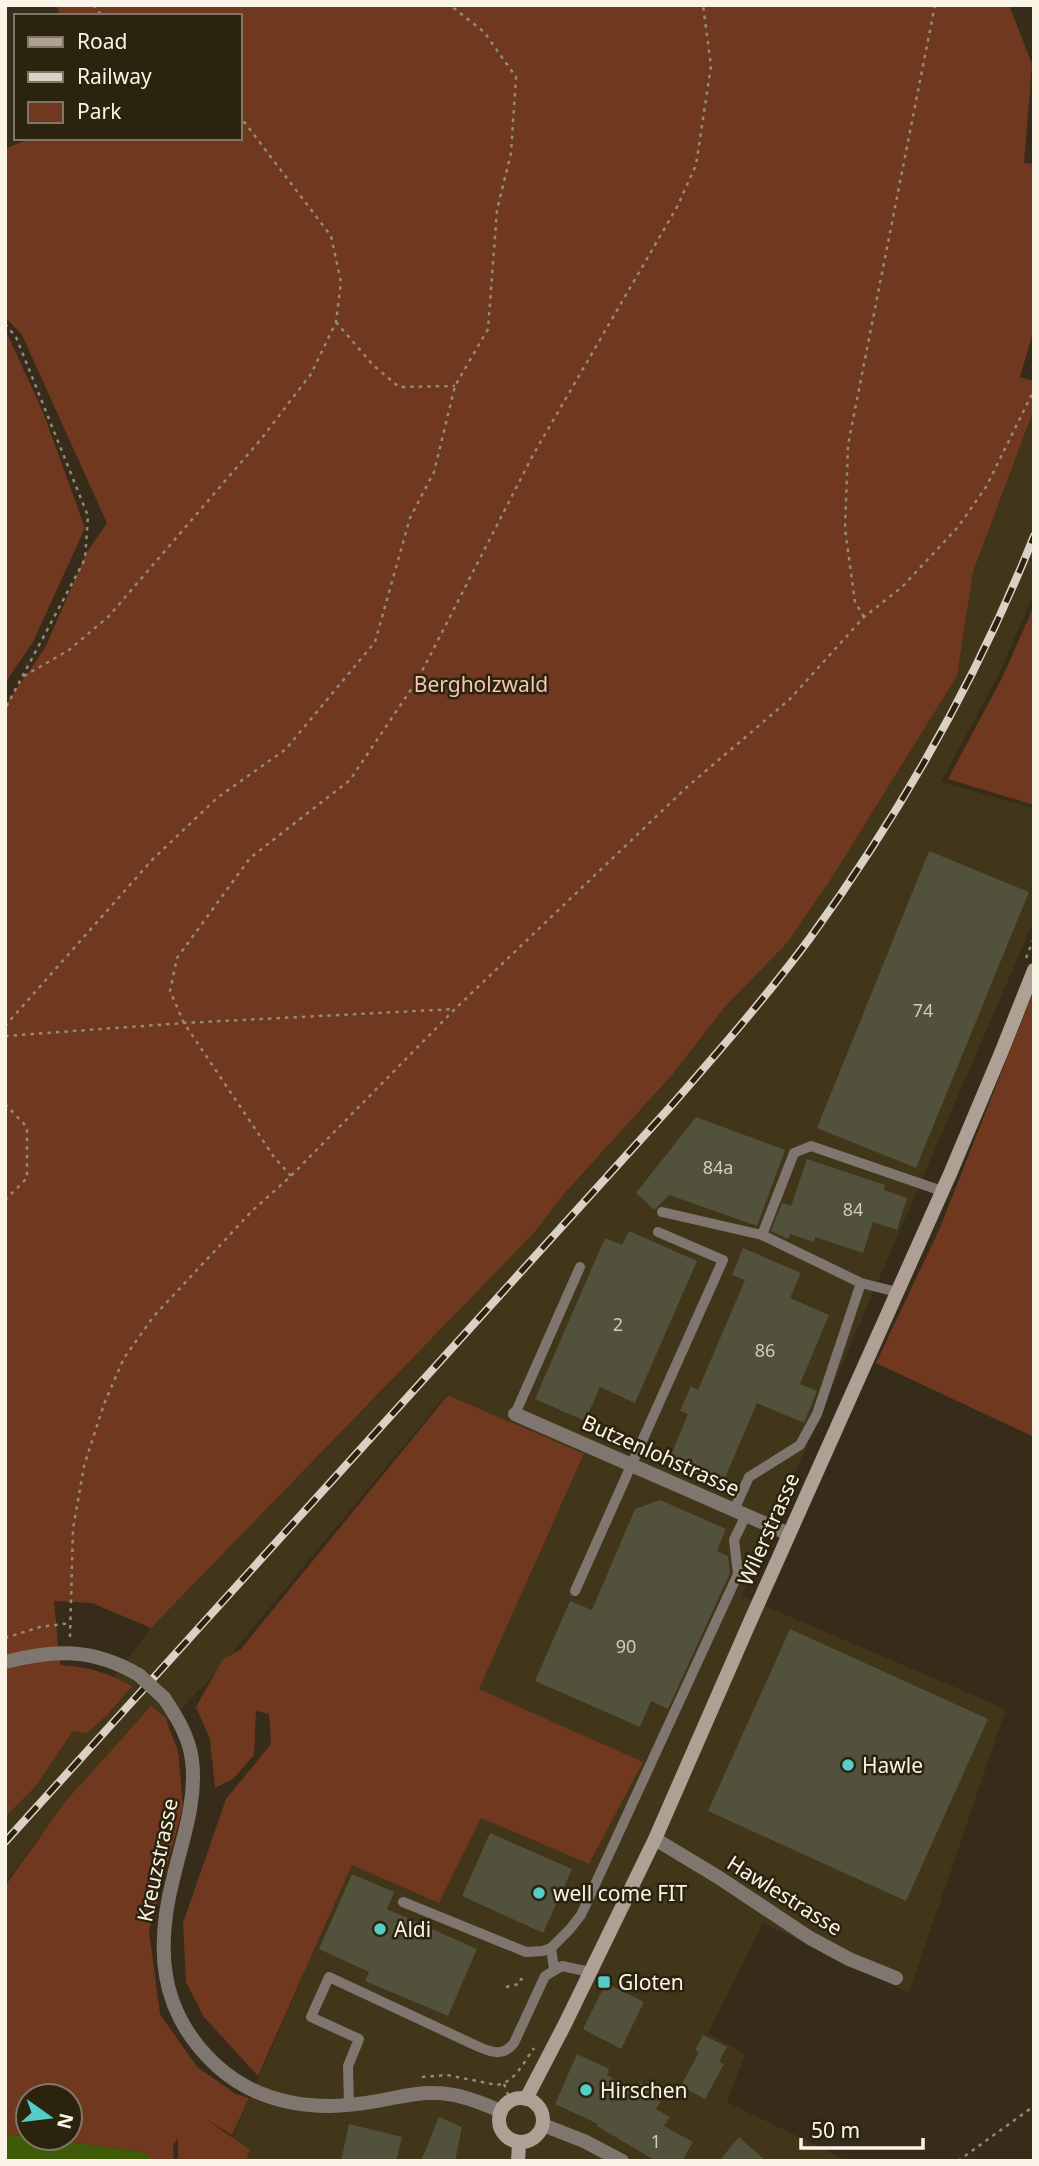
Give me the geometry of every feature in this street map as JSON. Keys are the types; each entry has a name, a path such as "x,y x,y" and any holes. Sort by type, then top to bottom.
{"main road":[{"name":"Wilerstrasse","path":"526,2099 655,1839 989,1084 1034,970"},
{"path":"526,2099 540,2108 543,2125 532,2140 519,2143 508,2139 500,2129 499,2117 505,2106 526,2099"},
{"path":"518,2161 519,2143"}],"street":[{"name":"Butzenlohstrasse","path":"515,1413 789,1534"},
{"name":"Kreuzstrasse","path":"5,1662 31,1655 69,1652 108,1659 139,1675 164,1698 174,1712 188,1741 193,1779 192,1798 166,1912 162,1941 164,1964 173,2002 193,2039 218,2067 246,2087 294,2104 348,2106 435,2092 505,2106"},
{"name":"Hawlestrasse","path":"655,1839 810,1938 849,1959 896,1978"},
{"path":"543,2125 584,2141 622,2161"}],"lane":[{"path":"762,1235 794,1153 811,1146 942,1191"},
{"path":"662,1212 762,1235 861,1283 897,1292"},
{"path":"575,1591 723,1260 658,1232"},
{"path":"515,1413 580,1267"},
{"path":"404,1902 526,1952 551,1948 581,1915 738,1574 734,1540 749,1477 800,1445 817,1413 861,1283"},
{"path":"551,1948 554,1969"},
{"path":"348,2106 348,2066 359,2039 311,2017 328,1977 497,2053 507,2050 514,2043 545,1976 562,1966 590,1972"}],"path":[{"path":"5,1026 152,860 217,798 286,749 375,642 410,518 434,472 455,386 488,329 497,210 511,153 516,76 484,32 450,5"},
{"path":"291,1176 274,1157 184,1023 170,991 177,958 250,858 350,780 418,679 533,455 677,207 696,165 711,66 703,5"},
{"path":"864,617 855,602 845,529 848,445 935,5"},
{"path":"24,676 69,650 109,616 295,396 311,374 336,322 341,282 331,236 242,121"},
{"path":"336,322 373,365 399,387 455,386"},
{"path":"5,324 16,337 88,516 85,559 5,709"},
{"path":"69,1652 73,1529 84,1466 104,1404 124,1358 154,1316 253,1211 291,1176 455,1009 687,788 790,699 864,617 902,587 958,527 992,476 1034,390"},
{"path":"5,1036 184,1023 455,1009"},
{"path":"5,1104 27,1127 27,1178 5,1200"},
{"path":"5,1638 40,1627 71,1623"},
{"path":"506,1987 519,1984 522,1979 527,1981"},
{"path":"418,2077 447,2075 504,2084 505,2106"},
{"path":"958,2161 1034,2106"}],"shaded area":[{"path":"1034,409 1034,593 999,674 941,782 1034,808 1034,920 742,1596 1006,1709 909,1993 763,1923 708,2033 745,2054 727,2102 848,2161 222,2161 352,1865 481,1818 589,1864 642,1762 479,1689 584,1455 447,1394 212,1677 142,1748 39,1837 5,1883 5,1817 35,1787 73,1731 151,1628 533,1234 564,1194 672,1075 724,1008 787,943 831,879 957,676 973,572"},
{"path":"5,2134 14,2135 14,2152 84,2152 84,2144 144,2152 152,2161 5,2161"}],"green space":[{"name":"Bergholzwald","path":"56,5 1009,5 1032,64 1024,163 1034,164 1034,329 1020,377 1034,381 1034,409 973,572 957,676 831,879 787,943 724,1008 672,1075 564,1194 533,1234 151,1628 92,1603 54,1601 60,1665 97,1671 132,1686 87,1733 73,1731 35,1787 5,1817 5,705 45,648 87,552 107,523 22,335 5,317 5,149 26,140 242,140 242,14 60,14"},
{"path":"5,329 43,412 85,528 33,642 5,683"},
{"path":"1034,606 1034,805 948,779 1002,678"},
{"path":"1034,990 1034,1437 876,1363 939,1230"},
{"path":"448,1395 584,1454 479,1689 643,1762 589,1864 481,1818 439,1903 352,1865 258,2076 204,2017 186,1982 183,1923 226,1799 271,1744 269,1714 256,1711 254,1755 233,1779 215,1788 210,1739 196,1707 223,1659 240,1650"},
{"path":"151,1706 165,1717 178,1751 183,1807 149,1931 160,2014 197,2067 236,2094 249,2098 232,2135 206,2119 250,2150 246,2161 178,2161 178,2138 173,2145 174,2161 152,2161 144,2152 84,2144 84,2082 14,2082 14,2135 5,2134 5,1886 65,1802"}],"building":[{"path":"929,851 1029,892 916,1168 817,1128"},
{"path":"696,1117 785,1150 757,1226 669,1195 654,1210 636,1193"},
{"path":"807,1159 885,1185 884,1190 907,1198 897,1230 873,1222 863,1253 815,1237 814,1242 790,1234 788,1239 771,1231 782,1203 791,1206"},
{"path":"629,1231 697,1261 635,1403 600,1387 585,1421 535,1399 605,1238 622,1245"},
{"path":"743,1248 801,1273 790,1298 829,1315 800,1384 817,1391 804,1423 757,1403 722,1485 668,1462 688,1414 680,1411 691,1386 698,1390 745,1280 732,1275"},
{"path":"660,1500 726,1529 717,1551 728,1556 730,1573 668,1709 651,1701 640,1727 535,1681 570,1601 592,1610 635,1509"},
{"name":"Hawle","path":"790,1629 988,1719 906,1901 708,1811"},
{"path":"490,1833 572,1869 543,1933 462,1896"},
{"name":"Aldi","path":"352,1874 394,1892 387,1909 477,1949 448,2016 365,1981 369,1972 319,1949"},
{"path":"606,1983 644,2002 621,2049 583,2029"},
{"path":"703,2035 727,2047 719,2062 724,2064 705,2099 681,2086 699,2052 695,2050"},
{"path":"577,2054 609,2069 607,2075 635,2092 640,2083 665,2094 656,2109 670,2117 664,2126 693,2142 682,2161 656,2161 597,2126 598,2124 555,2104"},
{"path":"439,2117 462,2127 455,2161 421,2161"},
{"path":"349,2124 402,2137 396,2161 341,2161"},
{"path":"739,2137 766,2161 719,2161"}],"railway":[{"path":"5,1842 671,1106 777,981 875,843 934,744 988,642 1034,536"}],"place":[{"name":"Hawle","path":"848,1765"},
{"name":"well come FIT","path":"539,1893"},
{"name":"Aldi","path":"380,1929"},
{"name":"Gloten","path":"604,1982"},
{"name":"Hirschen","path":"586,2090"}]}
